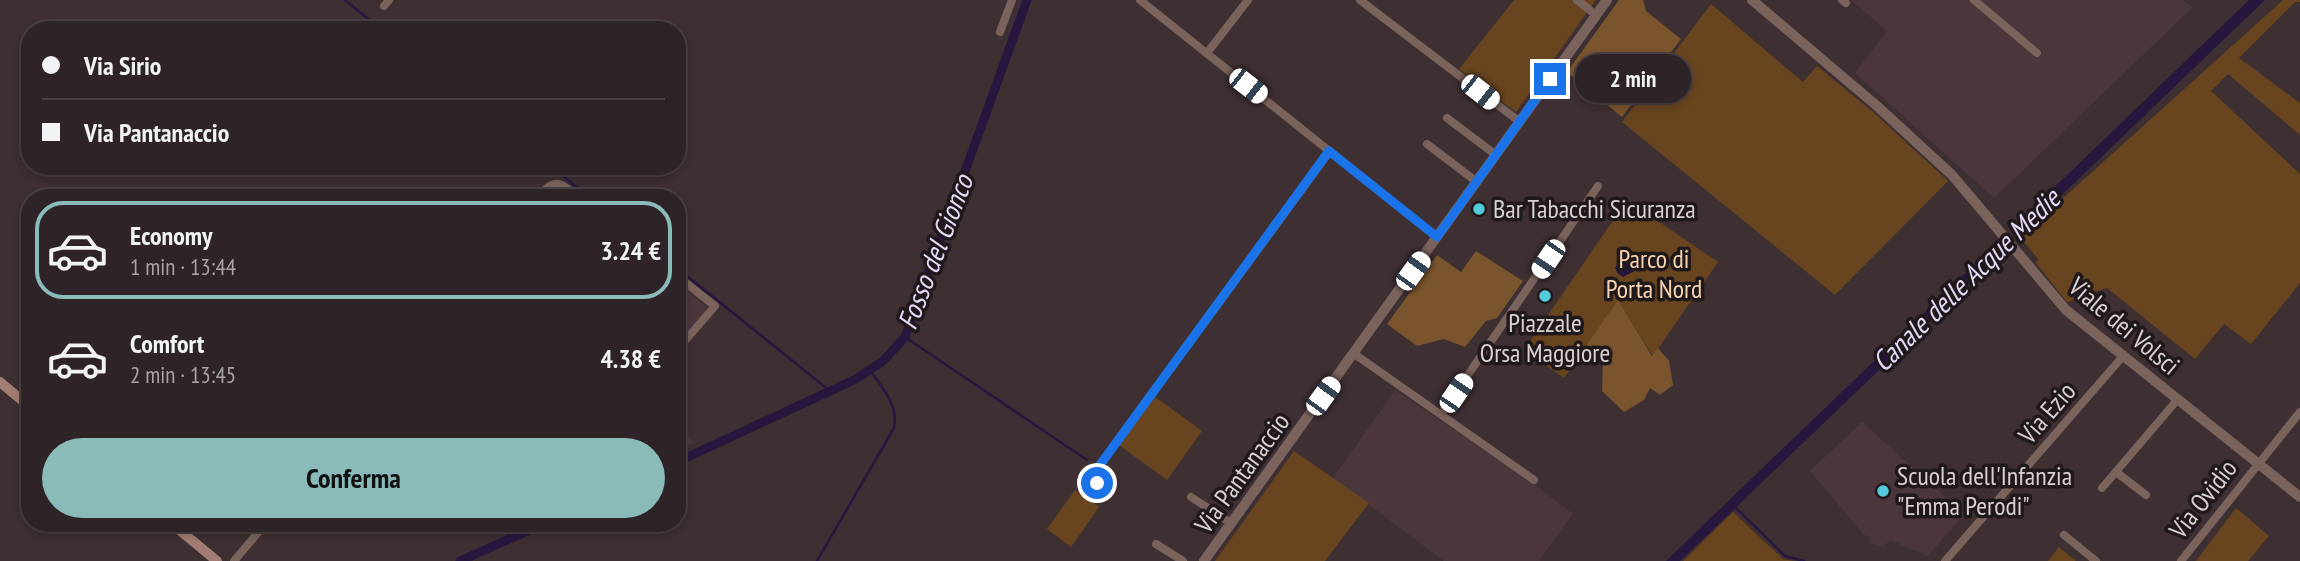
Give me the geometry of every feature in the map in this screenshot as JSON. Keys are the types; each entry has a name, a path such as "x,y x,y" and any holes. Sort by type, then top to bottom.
{"main road":[{"path":"0,382 21,400"},
{"path":"182,532 217,561"}],"street":[{"path":"1000,32 1012,0"},
{"path":"1207,53 1248,0"},
{"path":"1360,0 1520,122"},
{"path":"1577,0 1596,15"},
{"name":"Via Pantanaccio","path":"1204,561 1607,0"},
{"name":"Viale dei Volsci","path":"1752,0 1887,115 1952,175 2066,310 2300,497"},
{"path":"1974,0 2037,53"},
{"path":"1144,1 1437,237"},
{"path":"1447,118 1496,155"},
{"path":"1427,144 1477,181"},
{"path":"1104,488 1095,479 1097,469 1329,151"},
{"path":"544,189 554,183 567,189"},
{"path":"1441,414 1598,186"},
{"path":"686,283 715,306 686,340"},
{"path":"1353,353 1534,480"},
{"name":"Via Ezio","path":"1945,561 2124,355"},
{"path":"2102,488 2178,399"},
{"name":"Via Ovidio","path":"2181,561 2300,412"},
{"path":"2116,472 2146,495"},
{"path":"1191,497 1231,523"},
{"path":"234,561 258,532"},
{"path":"2064,535 2096,561"},
{"name":"Via Pantanaccio","path":"1156,544 1183,561"}],"shaded area":[{"path":"1619,0 1643,0 1646,11 1681,39 1622,117 1567,72"},
{"path":"1851,0 2182,0 2193,7 1994,198 1855,73 1887,31"},
{"path":"1476,251 1523,281 1497,318 1486,321 1465,347 1444,339 1417,346 1387,324 1437,255 1461,272"},
{"path":"686,290 708,308 686,334"},
{"path":"1618,300 1652,356 1658,348 1669,361 1673,385 1660,395 1650,388 1644,400 1624,412 1602,391 1603,362 1593,355 1581,353"},
{"path":"1395,390 1538,487 1573,514 1539,561 1444,561 1333,478"},
{"name":"Scuola dell'Infanzia \"Emma Perodi\"","path":"1862,422 1964,514 1928,556 1890,540 1883,547 1869,543 1870,537 1864,535 1810,471"},
{"path":"686,434 694,442 686,445"}],"green space":[{"path":"1514,0 1596,0 1516,112 1459,69"},
{"path":"2283,0 2300,2 2295,2 2239,58 2300,103 2300,135 2228,74 2211,91 2300,174 2300,283 2251,344 2224,324 2195,359 2107,288 2067,302 2036,263 2038,259 2020,237"},
{"path":"1711,4 1803,82 1817,66 1873,112 1948,181 1835,295 1622,122"},
{"name":"Parco di Porta Nord","path":"1627,200 1718,262 1653,356 1618,301 1564,378 1524,350"},
{"path":"1154,396 1202,431 1167,480 1119,445"},
{"path":"1294,451 1369,503 1325,561 1215,561"},
{"path":"1075,490 1099,507 1071,547 1047,529"},
{"path":"2236,508 2269,536 2248,561 2196,561"},
{"path":"1733,512 1783,559 1794,561 1683,561"},
{"path":"2059,547 2076,561 2048,561"}],"water":[{"name":"Canale delle Acque Medie","path":"2249,0 2265,0 1680,561 1666,561"},
{"path":"1623,255 1638,269 1623,277 1615,268"}],"pier":[{"path":"2009,226 2020,240 2006,254 1994,240"}],"waterway":[{"path":"345,0 371,21"},
{"name":"Fosso del Gionco","path":"686,458 856,379 883,361 905,337 1027,0"},
{"path":"562,175 579,189"},
{"path":"686,275 830,391"},
{"path":"905,337 1087,460"},
{"path":"817,561 894,428 892,404 870,370"},
{"path":"1734,506 1785,556 1804,561"},
{"name":"Fosso del Gionco","path":"460,561 525,532"}],"place":[{"name":"Bar Tabacchi Sicuranza","path":"1479,209"},
{"name":"Piazzale Orsa Maggiore","path":"1545,296"},
{"name":"Scuola dell'Infanzia \"Emma Perodi\"","path":"1883,491"}],"route":[{"path":"1097,483 1097,469 1329,151 1437,237 1550,79"}]}
